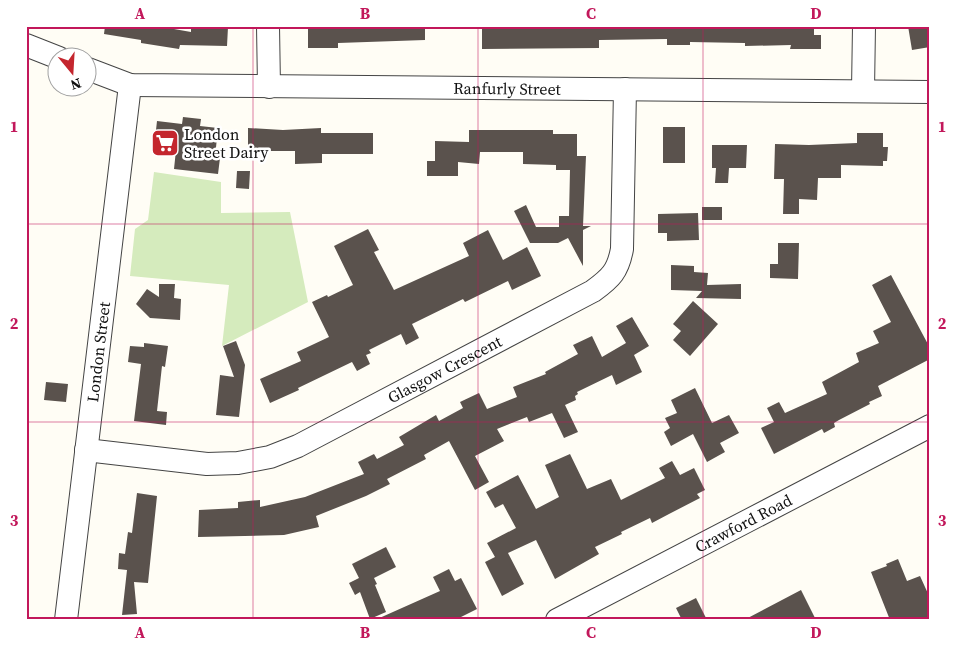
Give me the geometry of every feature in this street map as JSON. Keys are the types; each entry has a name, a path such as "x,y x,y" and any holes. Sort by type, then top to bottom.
{"street":[{"path":"268,26 269,87"},
{"path":"863,90 864,26"},
{"path":"26,45 48,54"},
{"name":"Ranfurly Street","path":"98,73 130,85 930,92"},
{"name":"London Street","path":"66,620 130,85"},
{"name":"Glasgow Crescent","path":"86,450 207,464 238,463 270,457 298,446 593,291 608,280 620,263 622,249 625,89"},
{"name":"Crawford Road","path":"557,620 930,426"}],"green space":[{"path":"154,172 221,182 221,213 290,212 308,302 222,346 229,285 130,276 135,229 148,220"}],"building":[{"path":"105,26 157,26 191,32 191,26 228,27 227,46 180,45 179,49 141,43 141,40 104,34"},
{"path":"308,26 425,26 425,40 338,43 338,48 308,48"},
{"path":"482,26 814,26 814,35 821,35 821,49 790,49 791,45 745,46 745,43 690,42 690,45 667,45 667,39 599,40 599,48 482,49"},
{"path":"908,26 930,26 930,47 912,50"},
{"path":"183,117 201,119 200,126 218,128 215,157 220,158 218,174 174,169 176,150 154,148 157,121 182,124"},
{"path":"663,127 685,127 685,163 663,163"},
{"path":"248,128 283,130 321,128 321,133 373,133 373,154 322,154 322,163 295,164 295,151 248,151"},
{"path":"469,130 553,130 553,134 577,134 577,156 586,156 583,226 591,226 583,230 583,266 568,238 558,243 530,243 514,211 526,205 536,227 559,227 559,216 569,216 570,170 556,170 556,165 523,164 523,152 480,152 479,164 458,162 458,176 427,176 427,161 435,161 435,141 469,142"},
{"path":"857,133 883,133 883,147 888,147 887,161 883,161 883,166 841,165 841,178 818,178 817,200 799,199 799,214 783,214 784,179 774,179 775,144 857,143"},
{"path":"712,145 747,145 746,168 729,168 728,183 715,183 716,168 712,168"},
{"path":"237,171 250,171 249,189 236,188"},
{"path":"702,207 722,207 722,220 702,220"},
{"path":"698,213 699,240 667,241 667,233 658,233 658,214"},
{"path":"368,229 379,250 374,252 394,290 469,256 463,243 488,230 503,260 527,247 541,276 512,290 508,281 465,302 463,299 412,324 419,338 406,345 401,334 369,350 371,353 366,355 370,364 357,371 352,362 270,403 260,379 301,361 297,352 329,337 312,302 327,295 328,297 353,285 334,246"},
{"path":"778,243 799,243 798,279 770,278 770,264 778,264"},
{"path":"671,265 694,266 694,272 708,273 707,285 741,284 741,299 696,298 702,291 671,290"},
{"path":"891,275 930,348 930,359 878,386 882,396 834,423 835,427 824,433 822,429 774,454 761,428 774,422 767,408 779,402 785,413 827,394 822,382 859,362 856,353 879,343 873,331 891,322 872,285"},
{"path":"159,284 175,284 174,298 181,299 180,320 150,318 136,304 147,289 159,297"},
{"path":"693,301 718,324 690,356 673,340 681,331 673,324"},
{"path":"632,317 649,346 634,355 642,372 616,385 612,375 577,392 576,400 565,405 578,432 564,438 552,413 529,422 527,417 497,429 504,441 475,456 489,482 475,490 449,441 424,455 426,459 387,479 390,484 316,516 319,527 284,535 198,537 199,510 238,508 238,502 260,500 260,507 305,497 364,474 358,462 374,454 377,459 404,445 399,437 436,415 439,421 463,408 460,402 479,393 487,409 517,397 513,387 546,374 545,372 578,354 573,345 592,336 602,357 626,343 616,326"},
{"path":"236,341 245,365 239,417 216,415 220,375 234,377 223,346"},
{"path":"144,343 168,346 165,367 162,366 157,411 167,412 166,425 134,421 141,364 128,362 130,346 144,347"},
{"path":"46,382 68,384 66,402 44,400"},
{"path":"695,388 712,423 729,415 739,433 720,443 725,452 707,462 693,434 671,446 664,432 670,428 665,418 677,413 671,400"},
{"path":"570,454 587,489 611,479 621,500 665,478 659,468 672,461 680,475 694,468 705,490 697,494 700,498 652,523 650,518 595,547 599,554 555,579 536,540 508,553 524,584 502,596 485,562 495,557 487,543 516,528 503,504 495,508 486,492 518,475 536,509 559,497 545,465"},
{"path":"137,493 157,496 148,583 134,582 137,614 122,615 127,570 118,569 119,553 125,554 128,532 132,533"},
{"path":"386,547 396,567 374,578 386,612 370,619 360,592 355,595 349,583 359,578 352,564"},
{"path":"898,559 907,581 920,576 930,598 930,620 890,620 871,572 887,566 886,564"},
{"path":"449,569 455,581 461,578 477,609 455,620 375,620 440,591 433,577"},
{"path":"801,590 816,620 744,620"},
{"path":"696,598 707,620 682,620 676,608"}],"place":[{"name":"London Street Dairy","path":"165,143"}]}
